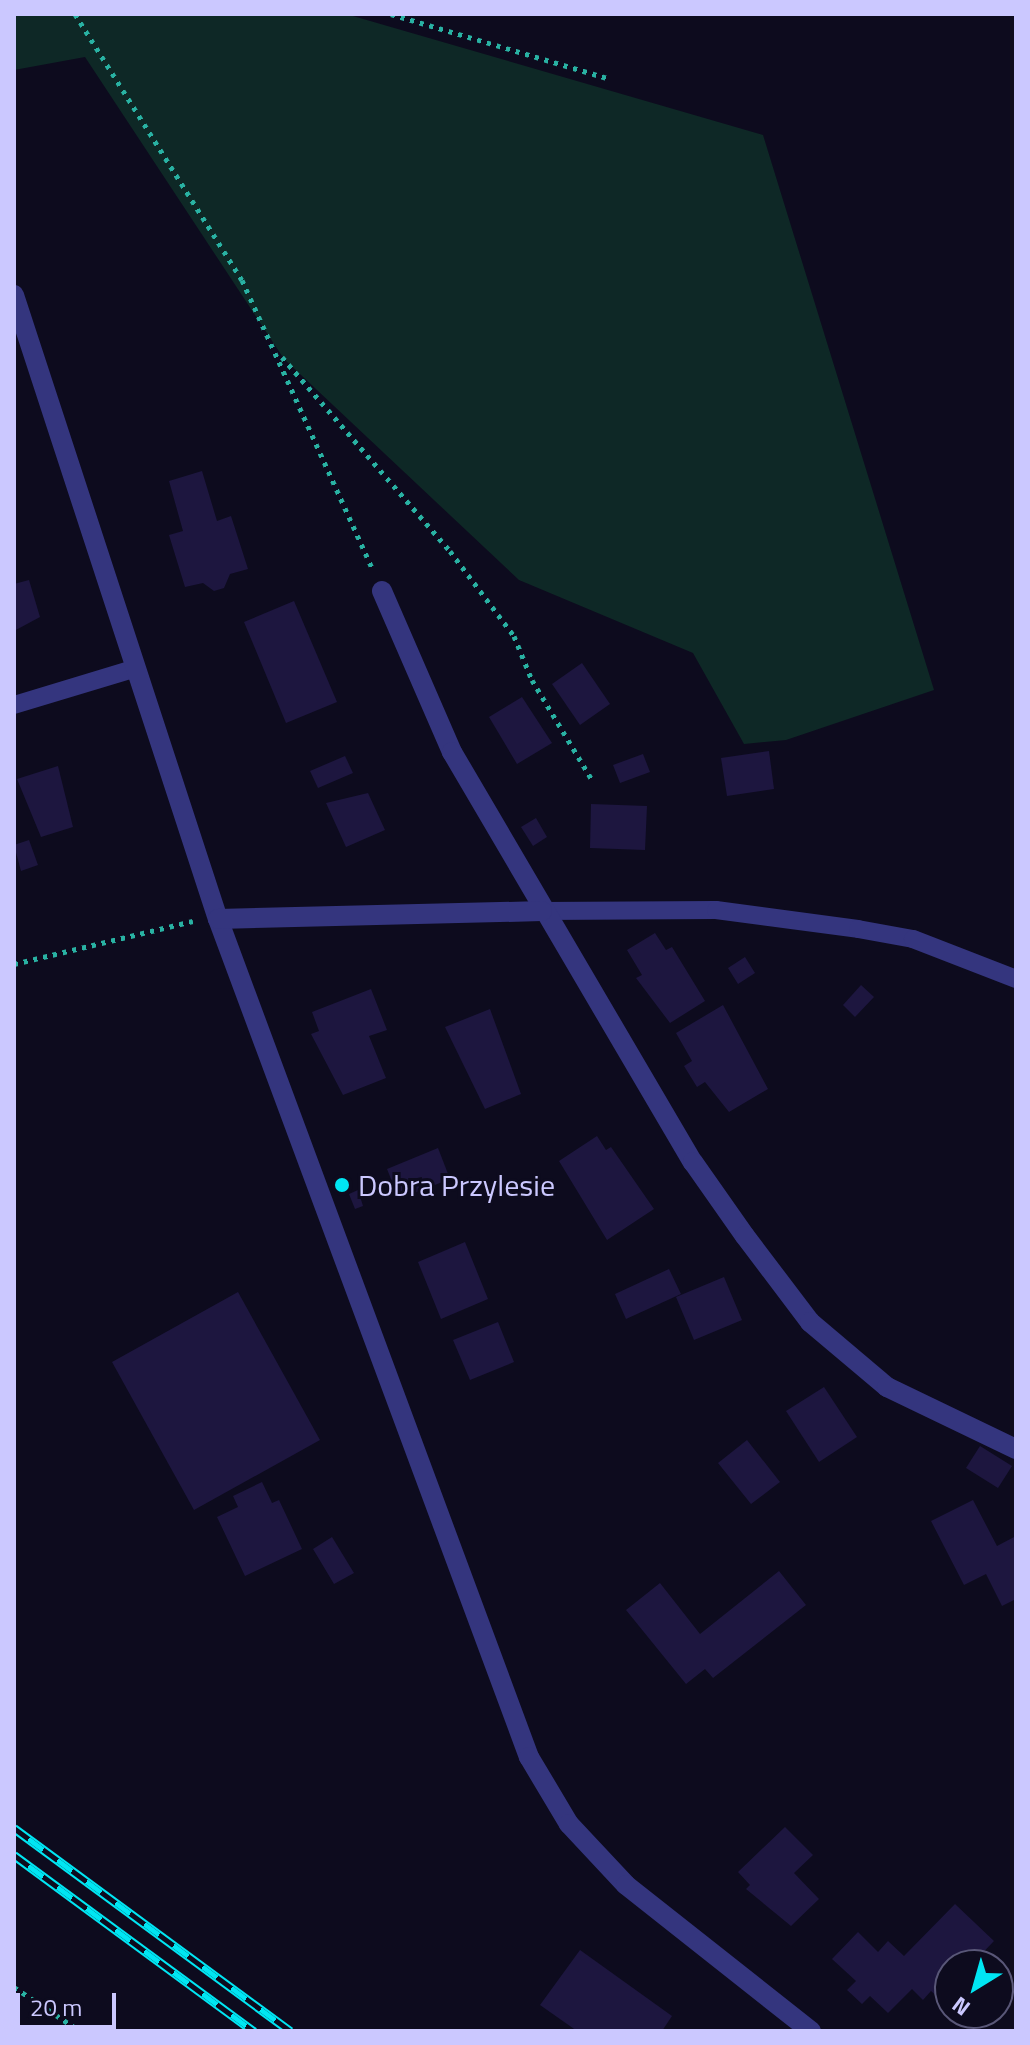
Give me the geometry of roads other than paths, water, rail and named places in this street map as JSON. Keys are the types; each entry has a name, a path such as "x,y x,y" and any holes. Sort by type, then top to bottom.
{"street":[{"path":"14,295 133,669 218,919 529,1757 569,1824 626,1885 811,2031"},
{"path":"382,591 452,752 542,911 693,1162 810,1322 887,1387 1016,1449"},
{"path":"218,919 542,911"}],"lane":[{"path":"14,705 133,669"},
{"path":"542,911 716,910 858,929 913,939 1016,979"}],"railway":[{"path":"14,1828 290,2031"},
{"path":"14,1855 254,2031"}],"place":[{"name":"Dobra Przylesie","path":"342,1185"}]}
